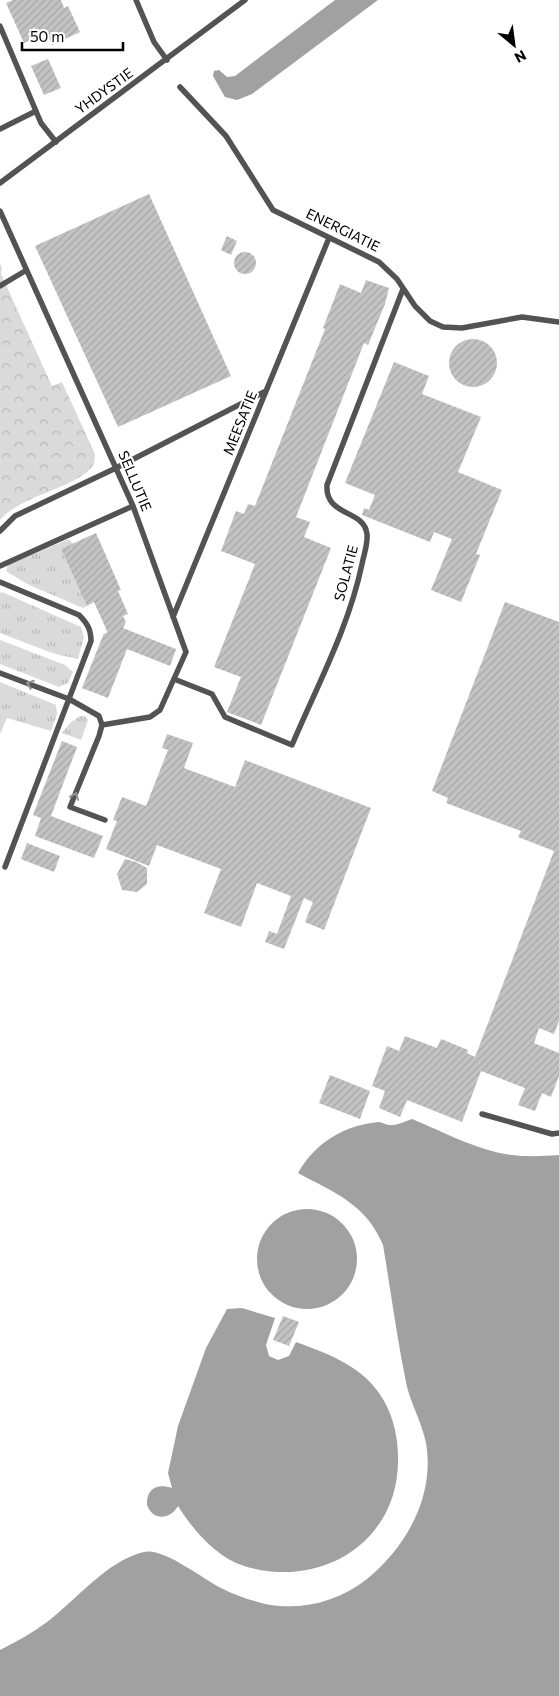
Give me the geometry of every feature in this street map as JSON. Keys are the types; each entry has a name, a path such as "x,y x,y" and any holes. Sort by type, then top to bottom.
{"lane":[{"path":"136,0 154,42 167,60"},
{"name":"YHDYSTIE","path":"0,183 246,0"},
{"path":"0,26 41,124 56,142"},
{"name":"ENERGIATIE","path":"180,87 226,136 274,210 379,262 397,279 422,315 443,327 462,328 522,317 559,322"},
{"path":"0,130 36,111"},
{"name":"SELLUTIE","path":"0,211 25,271 133,506 186,652 160,710 150,716 102,725"},
{"name":"MEESATIE","path":"173,617 329,238"},
{"path":"0,286 25,271"},
{"name":"SOLATIE","path":"174,679 212,694 225,717 292,746 356,594 367,541 364,527 353,516 329,502 326,495 327,484 403,289"},
{"path":"0,531 15,516 116,468 266,390"},
{"path":"0,566 133,506"},
{"path":"0,582 78,615 87,623 91,632 91,641 5,867"},
{"path":"0,673 69,699 99,716 102,725 70,807 105,820"},
{"path":"482,1114 552,1134 559,1133"}],"green space":[{"path":"0,264 2,268 1,274 52,386 62,382 95,454 94,464 87,472 22,504 0,520"},
{"path":"69,539 73,544 61,549 87,606 83,608 27,584 6,571 8,565"},
{"path":"2,592 81,627 84,637 78,659 55,654 0,633 0,593"},
{"path":"0,640 65,665 73,672 68,683 59,687 0,664"},
{"path":"0,682 56,705 57,714 51,731 7,718 0,734"},
{"path":"80,716 85,716 88,720 81,740 62,733 70,723"}],"shaded area":[{"path":"335,0 378,0 252,94 237,100 225,97 213,76 214,71 219,70 227,77 235,76"},
{"path":"412,1119 461,1140 499,1153 524,1156 559,1155 559,1696 0,1696 0,1650 47,1622 105,1572 131,1556 144,1552 162,1554 221,1588 237,1595 265,1604 292,1606 319,1603 344,1594 356,1587 381,1566 406,1535 422,1501 428,1463 426,1443 407,1387 383,1245 368,1219 358,1209 337,1194 298,1173 305,1162 322,1144 342,1132 365,1124 381,1122 392,1125"},
{"path":"307,1209 317,1210 335,1217 349,1231 356,1249 356,1269 349,1287 335,1301 317,1308 307,1309 297,1308 279,1301 265,1287 258,1269 257,1259 258,1249 265,1231 279,1217 297,1210"},
{"path":"242,1308 275,1318 266,1345 269,1356 278,1360 289,1356 296,1342 342,1361 371,1383 384,1400 391,1415 397,1440 398,1457 395,1487 386,1513 371,1535 351,1552 328,1564 301,1571 273,1572 244,1566 224,1556 206,1542 178,1506 171,1514 162,1517 153,1514 147,1505 149,1494 154,1488 162,1486 172,1488 168,1473 178,1426 206,1348 227,1309"}],"building":[{"path":"13,0 61,0 64,8 68,6 80,32 52,45 47,33 24,43 6,3"},
{"path":"48,59 61,88 44,95 31,66"},
{"path":"149,194 231,376 118,427 35,246"},
{"path":"227,236 237,241 231,255 221,250"},
{"path":"245,252 253,255 256,263 253,271 245,274 237,271 234,263 237,255"},
{"path":"366,280 389,288 385,304 368,345 364,343 296,517 310,522 304,537 331,548 261,725 227,712 241,677 214,667 255,564 221,551 236,511 244,514 248,504 255,506 325,329 323,328 340,284 361,293"},
{"path":"473,339 482,341 490,346 495,354 497,363 495,372 490,380 482,385 473,387 464,385 456,380 451,372 449,363 451,354 456,346 464,341"},
{"path":"394,362 429,376 422,394 481,417 458,472 502,490 476,554 480,555 461,602 431,590 452,539 434,532 430,542 362,515 364,508 369,510 375,495 345,483"},
{"path":"96,533 121,590 118,591 128,614 123,616 126,622 123,628 176,649 170,666 127,649 108,698 82,688 104,633 106,634 107,631 94,602 87,606 61,549"},
{"path":"505,602 559,622 559,1021 554,1034 539,1028 534,1043 559,1053 559,1076 551,1097 542,1093 535,1111 518,1105 525,1088 481,1071 462,1122 407,1100 400,1117 379,1108 385,1091 372,1086 387,1046 399,1051 405,1036 437,1048 441,1039 468,1050 467,1053 475,1057 554,851 518,837 521,831 446,803 448,798 432,791"},
{"path":"167,734 193,743 184,768 235,787 245,760 371,808 324,930 305,922 313,902 304,898 284,949 265,942 269,931 277,934 291,896 257,883 241,927 204,913 221,869 157,845 149,866 106,849 117,821 113,820 122,797 146,806 168,750 162,748"},
{"path":"62,741 77,747 51,816 103,836 94,858 35,836 41,818 33,815"},
{"path":"27,843 60,856 54,872 21,859"},
{"path":"125,859 147,868 147,884 137,892 122,890 117,874"},
{"path":"330,1075 370,1091 360,1119 319,1103"},
{"path":"283,1316 299,1322 289,1346 273,1340"}]}
